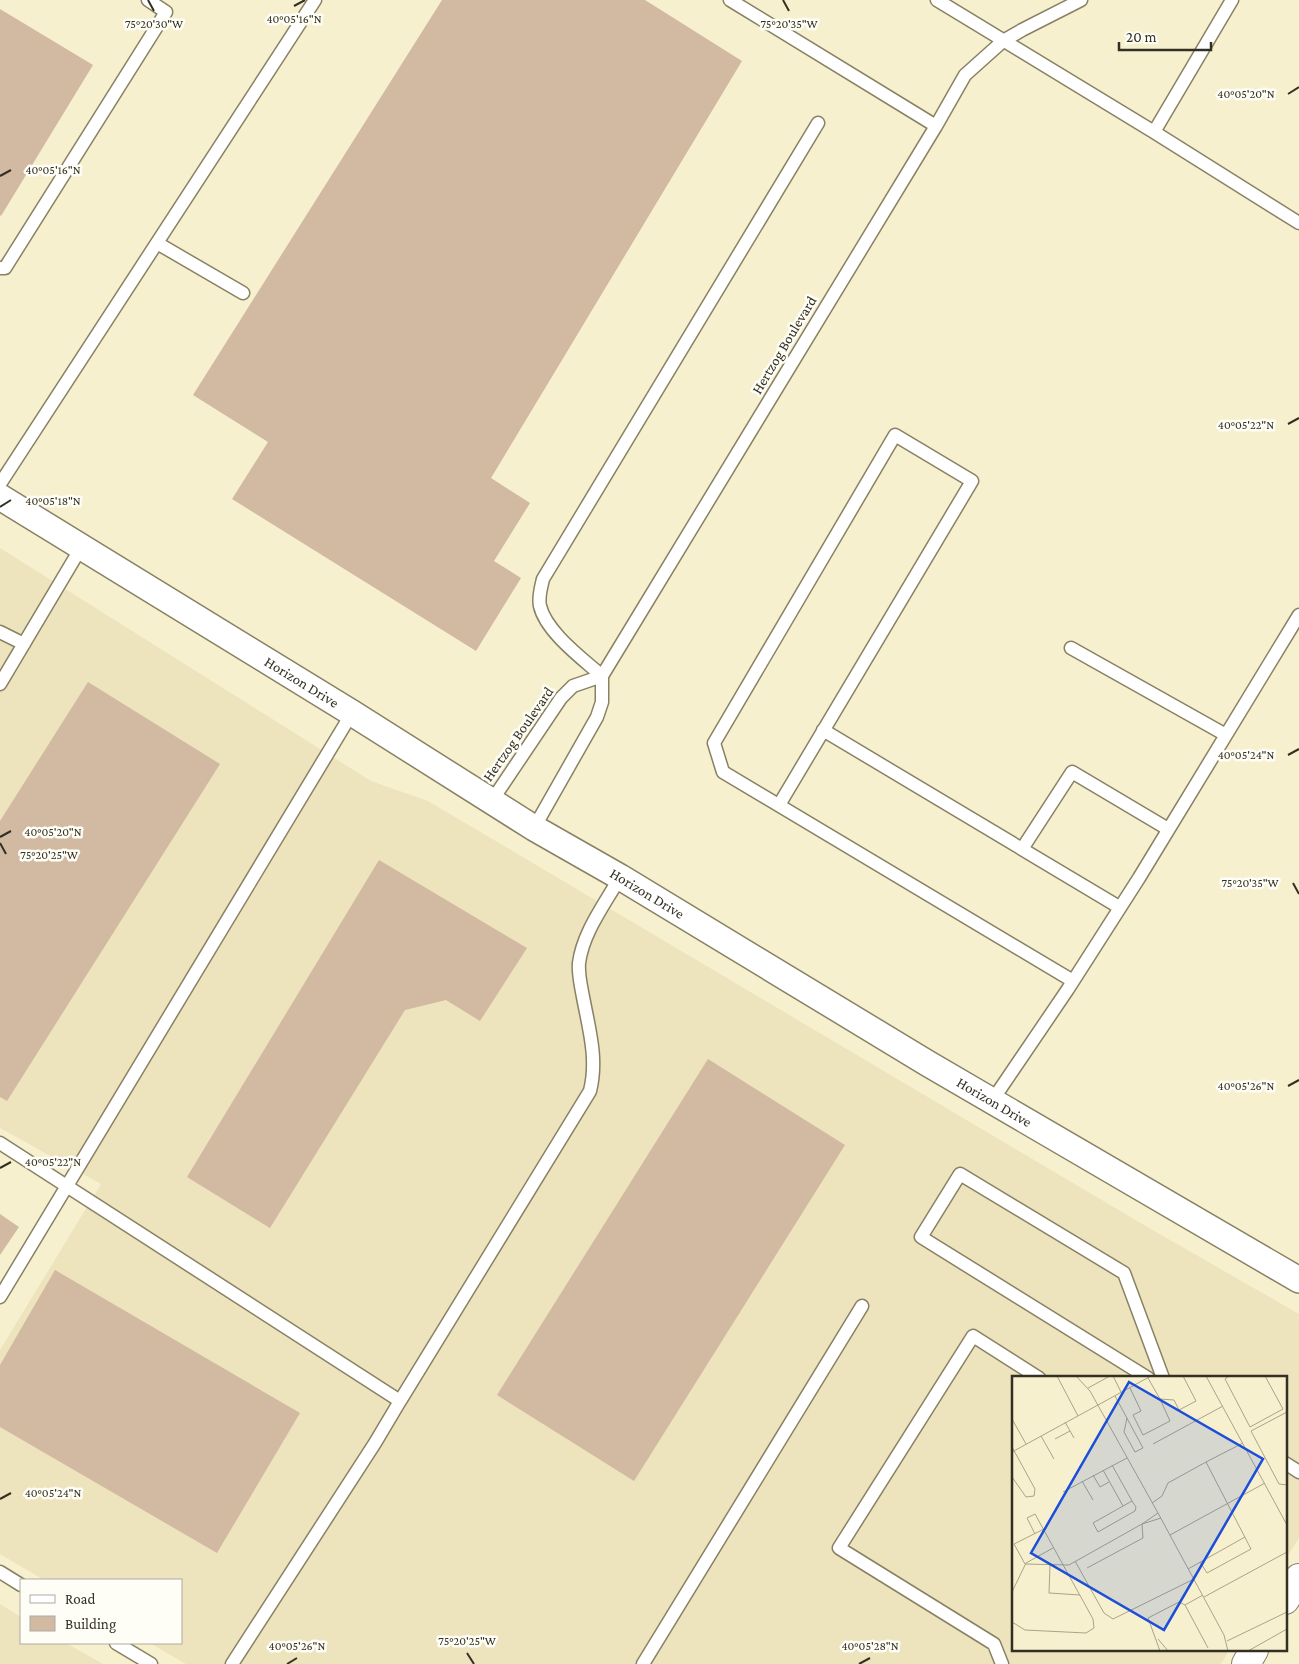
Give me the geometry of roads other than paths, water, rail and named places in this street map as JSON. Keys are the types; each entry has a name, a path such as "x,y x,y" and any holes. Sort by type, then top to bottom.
{"street":[{"name":"Horizon Drive","path":"0,497 352,713 534,828 992,1101 1299,1280"},
{"path":"1286,1598 1299,1578"},
{"path":"1246,1664 1253,1652"}],"lane":[{"path":"0,268 6,268 166,12 148,0"},
{"path":"0,484 315,0"},
{"path":"730,0 936,126"},
{"path":"937,0 1299,223"},
{"name":"Hertzog Boulevard","path":"491,802 561,698 573,686 602,676 936,126 965,75 1003,41 1081,0"},
{"path":"1154,132 1232,0"},
{"path":"534,828 597,717 602,702 602,676 569,646 545,618 540,605 543,579 818,123"},
{"path":"157,244 242,293"},
{"path":"779,805 972,481 895,435 714,743 723,772 1073,981"},
{"path":"0,684 82,546"},
{"path":"992,1101 1073,981 1299,615"},
{"path":"0,632 24,644"},
{"path":"1071,648 1226,735"},
{"path":"0,1296 352,713"},
{"path":"823,730 1119,907"},
{"path":"1022,848 1072,772 1168,829"},
{"path":"232,1664 375,1443 590,1091 594,1075 594,1053 580,980 579,965 582,948 588,933 620,878"},
{"path":"0,1143 400,1401"},
{"path":"1145,1376 921,1237 960,1174 1124,1273 1162,1376"},
{"path":"643,1664 862,1306"},
{"path":"1002,1664 994,1644 839,1548 973,1336 1036,1376"},
{"path":"1286,1464 1299,1472"},
{"path":"0,1572 20,1584"},
{"path":"118,1644 150,1664"}]}
